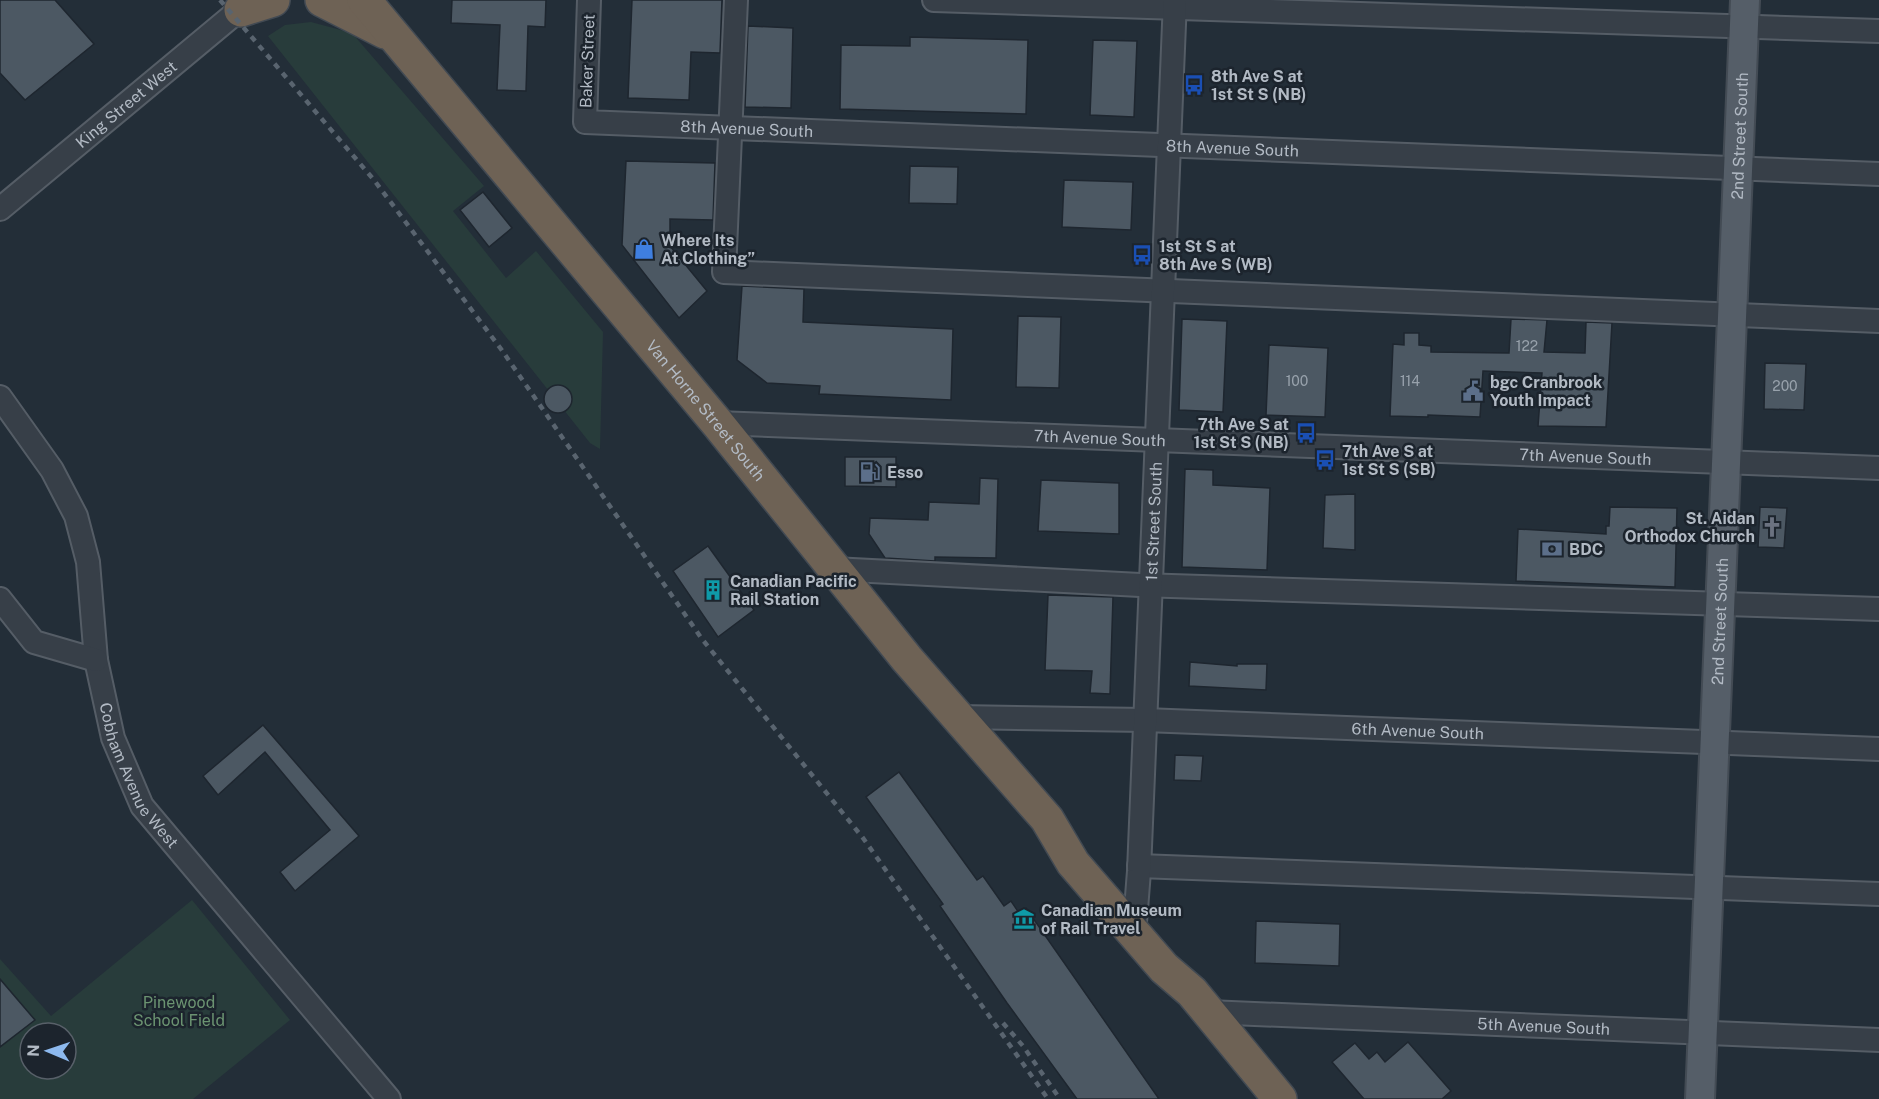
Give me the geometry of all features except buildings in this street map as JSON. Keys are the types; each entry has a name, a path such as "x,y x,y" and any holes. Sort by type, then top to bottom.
{"highway":[{"path":"245,3 273,0"},
{"path":"322,0 395,37"},
{"name":"Van Horne Street South","path":"364,0 716,423 833,569 1047,819 1073,863 1135,920 1164,968 1200,1002 1280,1099"},
{"path":"388,0 395,37"}],"main road":[{"name":"2nd Street South","path":"1700,1099 1744,13"}],"street":[{"name":"Baker Street","path":"585,122 589,0"},
{"path":"736,0 724,272 1879,321"},
{"path":"934,0 1744,13 1879,31"},
{"name":"King Street West","path":"0,209 245,3"},
{"name":"1st Street South","path":"1135,920 1174,4"},
{"name":"8th Avenue South","path":"585,122 1879,174"},
{"name":"Cobham Avenue West","path":"0,397 52,470 76,516 88,562 96,660 112,738 142,806 389,1099"},
{"name":"7th Avenue South","path":"716,423 1879,468"},
{"path":"833,569 1150,586 1879,609"},
{"path":"0,599 34,642 96,660"},
{"name":"6th Avenue South","path":"958,717 1145,720 1879,749"},
{"path":"1139,866 1879,894"},
{"name":"5th Avenue South","path":"1200,1002 1702,1033 1879,1040"}],"green space":[{"path":"311,22 352,33 484,186 453,211 506,278 536,251 603,332 600,449 590,443 268,36 285,25"},
{"name":"Pinewood School Field","path":"192,900 290,1020 193,1099 0,1099 0,959 51,1016"}],"railway":[{"path":"220,0 374,180 501,349 702,639 863,838 1048,1099"},
{"path":"1003,1023 1023,1046 1060,1099"}],"place":[{"name":"8th Ave S at 1st St S (NB)","path":"1194,85"},
{"name":"Where Its At Clothing”","path":"644,249"},
{"name":"1st St S at 8th Ave S (WB)","path":"1142,255"},
{"name":"bgc Cranbrook Youth Impact","path":"1473,391"},
{"name":"7th Ave S at 1st St S (NB)","path":"1306,433"},
{"name":"7th Ave S at 1st St S (SB)","path":"1325,460"},
{"name":"Esso","path":"870,472"},
{"name":"St. Aidan Orthodox Church","path":"1772,527"},
{"name":"BDC","path":"1552,549"},
{"name":"Canadian Pacific Rail Station","path":"713,590"},
{"name":"Canadian Museum of Rail Travel","path":"1024,919"}]}
